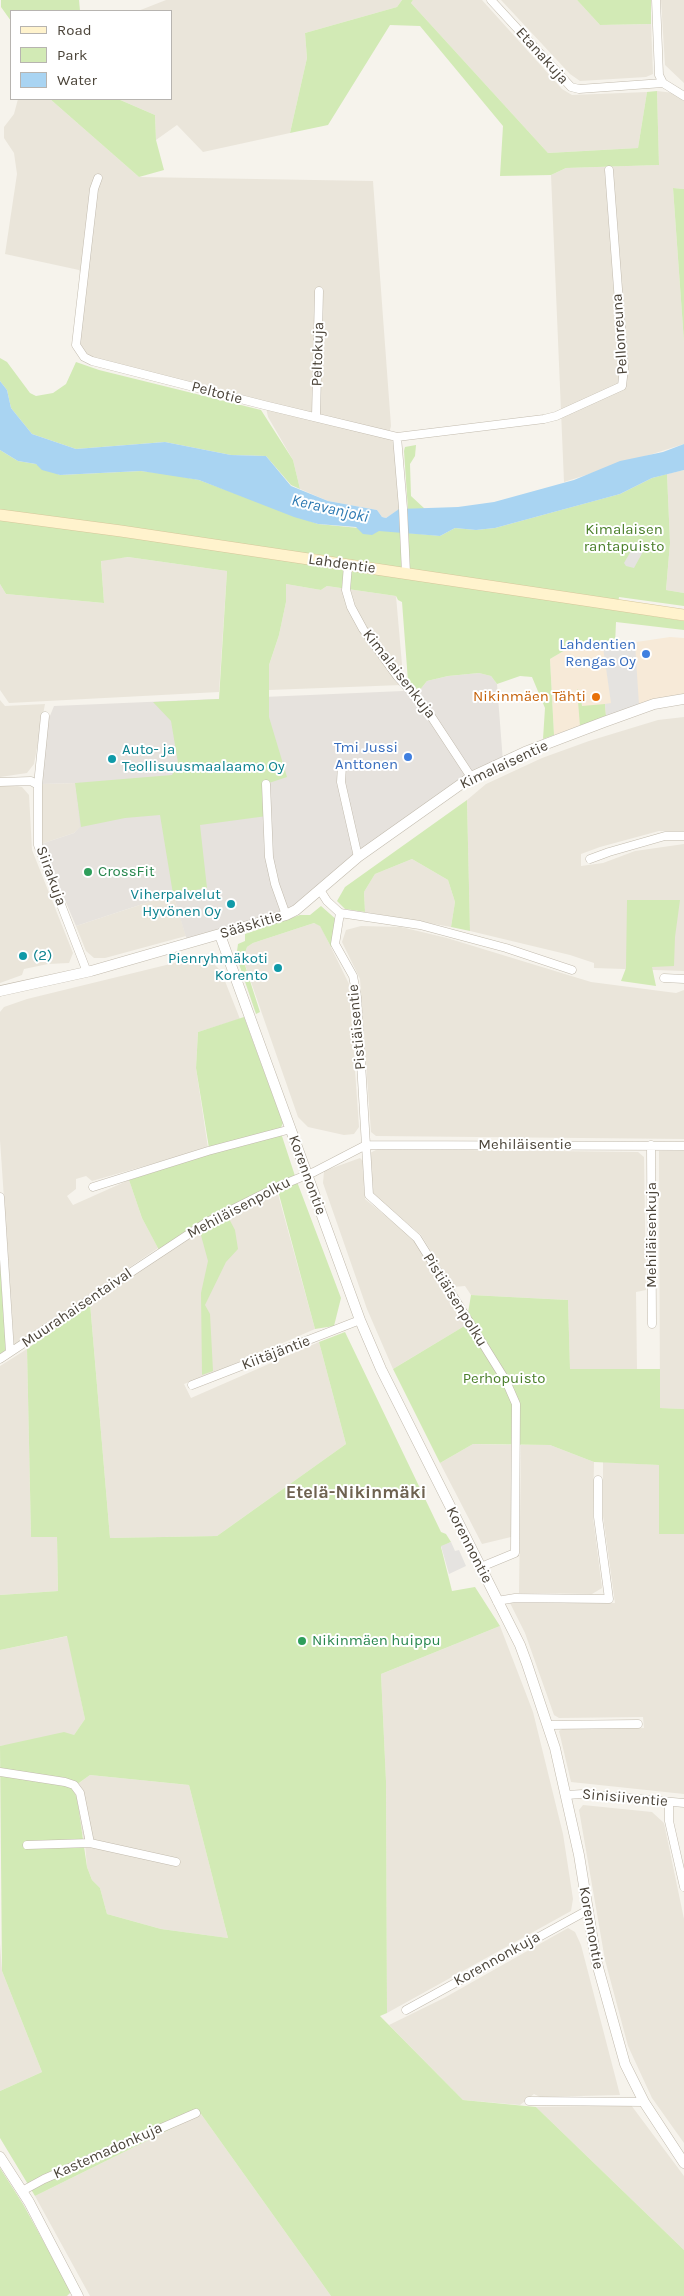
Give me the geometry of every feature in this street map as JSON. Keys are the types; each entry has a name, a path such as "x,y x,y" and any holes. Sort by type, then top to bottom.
{"main road":[{"name":"Lahdentie","path":"0,516 59,522 684,614"}],"street":[{"name":"Etanakuja","path":"491,0 571,88 663,83"},
{"path":"656,0 659,75 663,83 684,96"},
{"name":"Pellonreuna","path":"397,437 544,419 556,416 622,386 624,368 609,170"},
{"name":"Peltotie","path":"98,178 94,189 76,346 79,352 92,361 397,437"},
{"name":"Peltokuja","path":"316,416 319,291"},
{"path":"397,437 406,573"},
{"name":"Kimalaisenkuja","path":"348,565 346,590 351,607 363,629 397,676 425,707 471,777"},
{"name":"Kimalaisentie","path":"320,890 358,857 471,777 525,752 615,718 654,704 684,699"},
{"name":"Siirakuja","path":"45,716 38,785 38,845 87,972"},
{"path":"342,766 341,782 358,857"},
{"path":"0,782 30,781 38,785"},
{"path":"266,784 269,857 275,884 286,915"},
{"path":"590,859 665,836 684,836"},
{"path":"320,890 340,913 420,925 506,948 572,970"},
{"name":"Sääskitie","path":"0,991 87,972 286,915 296,910 320,890"},
{"name":"Pistiäisentie","path":"340,913 335,944 353,976 357,997 366,1145"},
{"name":"Korennontie","path":"220,935 360,1320 430,1469 520,1645 548,1725 566,1795 596,1960 625,2064 644,2102 684,2163"},
{"path":"664,978 684,978"},
{"path":"93,1187 208,1151 291,1129"},
{"name":"Mehiläisentie","path":"366,1145 684,1146"},
{"name":"Mehiläisenpolku","path":"143,1264 207,1222 277,1187 308,1175 366,1145"},
{"name":"Pistiäisenpolku","path":"366,1145 369,1195 417,1238 506,1381 516,1404 515,1553 481,1567"},
{"name":"Mehiläisenkuja","path":"651,1146 652,1324"},
{"path":"0,1197 10,1352"},
{"name":"Muurahaisentaival","path":"0,1359 143,1264"},
{"name":"Kiitäjäntie","path":"192,1385 360,1320"},
{"path":"497,1601 515,1598 609,1599 598,1517 598,1480"},
{"path":"548,1725 638,1724"},
{"path":"0,1772 74,1785 80,1794 90,1843"},
{"name":"Sinisiiventie","path":"566,1795 583,1794 684,1803"},
{"path":"670,1802 669,1821 684,1887"},
{"path":"27,1845 90,1843 176,1862"},
{"name":"Korennonkuja","path":"406,2010 588,1910"},
{"path":"529,2101 644,2102"},
{"name":"Kastemadonkuja","path":"22,2191 44,2178 196,2113"},
{"path":"0,2157 22,2191 78,2296"}],"shaded area":[{"path":"166,0 402,0 397,7 305,33 307,58 290,133 203,152 177,125 156,140 155,115 120,100 172,100 172,10 141,10"},
{"path":"413,0 482,0 562,89 572,95 647,92 638,148 548,153 411,3"},
{"path":"501,0 577,0 600,25 651,24 653,74 646,77 580,81 570,74"},
{"path":"661,0 684,0 684,83 665,65"},
{"path":"657,91 674,93 684,100 684,189 673,188 684,342 684,444 564,482 551,175 566,168 659,165"},
{"path":"18,100 51,100 139,177 373,181 391,426 388,437 395,444 401,508 386,518 382,517 377,510 328,501 300,489 293,460 268,417 265,403 94,359 84,353 79,346 86,291 79,270 5,254 17,174 14,153 4,138 4,127 14,114"},
{"path":"684,470 684,593 666,590 670,543 667,474"},
{"path":"635,544 645,548 634,568 626,566 624,563"},
{"path":"128,557 227,571 219,692 9,703 0,690 0,584 6,594 104,603 101,560"},
{"path":"286,584 321,590 327,586 396,596 403,676 402,685 269,690 269,665 279,635 286,602"},
{"path":"670,637 684,638 684,699 580,726 554,735 550,659 567,649 603,647"},
{"path":"635,643 639,705 606,716 605,704 611,703 603,647"},
{"path":"479,673 491,676 497,684 503,762 471,777 296,910 188,944 173,894 76,926 41,844 74,833 80,827 75,783 41,784 47,723 54,706 403,691 408,681 419,691 427,681 448,676"},
{"path":"0,700 5,706 45,704 34,764 27,773 0,777"},
{"path":"684,717 684,831 659,831 600,847 581,854 581,866 603,863 635,851 684,844 684,971 594,968 594,963 570,955 470,931 467,800 486,784 542,758 589,741 658,720"},
{"path":"75,783 81,827 74,833 41,844 41,784"},
{"path":"0,785 22,787 29,795 32,850 73,953 69,963 48,964 24,969 22,975 0,983"},
{"path":"412,859 448,880 455,902 451,927 365,912 364,892 375,874"},
{"path":"173,894 186,936 105,958 94,958 86,951 76,926"},
{"path":"314,923 320,925 349,984 359,1127 354,1134 344,1135 308,1127 298,1117 243,959 247,947 253,943"},
{"path":"361,926 401,927 447,938 591,982 676,993 684,990 684,1139 376,1136 371,1132 360,979 342,942 346,930"},
{"path":"199,957 212,962 221,971 240,1019 198,1032 196,1068 208,1148 92,1181 86,1176 76,1179 76,1189 67,1196 73,1205 129,1180 142,1218 158,1248 14,1346 0,1140 0,1012 4,1007 27,999"},
{"path":"378,1149 638,1152 644,1157 646,1290 636,1292 637,1369 570,1370 568,1300 471,1295 465,1286 453,1287 421,1235 373,1194 370,1153"},
{"path":"659,1151 684,1151 684,1409 660,1408"},
{"path":"360,1158 363,1161 365,1199 415,1240 466,1325 393,1369 367,1309 323,1183 324,1171"},
{"path":"278,1194 315,1329 184,1384 191,1398 319,1342 346,1444 217,1536 110,1538 90,1303 201,1229"},
{"path":"27,1349 31,1537 57,1537 58,1591 0,1595 0,1366"},
{"path":"473,1444 514,1445 511,1537 482,1544 440,1463"},
{"path":"521,1445 550,1445 594,1462 593,1517 602,1588 592,1594 519,1593"},
{"path":"603,1462 659,1465 659,1534 684,1534 684,1794 571,1782 559,1731 567,1726 644,1728 643,1717 559,1718 554,1715 525,1633 510,1603 615,1603 603,1516"},
{"path":"451,1542 455,1551 459,1550 466,1566 449,1574 441,1546"},
{"path":"500,1626 533,1712 563,1834 573,1899 571,1911 387,2013 386,1781 381,1674"},
{"path":"68,1636 85,1719 74,1735 0,1746 0,1650"},
{"path":"90,1775 189,1785 228,1938 161,1929 107,1914 100,1888 92,1880 87,1867 85,1844 71,1789"},
{"path":"583,1805 652,1812 664,1823 684,1919 684,2143 652,2098 628,2046 605,1960 579,1810"},
{"path":"568,1928 575,1932 581,1945 620,2095 540,2097 534,2094 520,2105 463,2100 389,2025 444,1998"},
{"path":"0,1944 2,1971 42,2072 0,2091"},
{"path":"631,2105 684,2176 684,2250 536,2107"},
{"path":"201,2114 331,2296 90,2296 35,2196"}],"green space":[{"path":"1,0 79,0 80,10 10,10 10,20 1,7"},
{"path":"402,0 413,0 411,3 548,153 638,148 647,92 657,91 659,165 566,168 551,175 500,176 503,126 420,26 390,25 328,125 290,133 307,58 305,33 397,7"},
{"path":"577,0 651,0 651,24 600,25"},
{"path":"51,100 120,100 155,115 156,140 164,170 139,177"},
{"path":"673,188 684,189 684,342"},
{"path":"0,358 7,362 30,393 36,396 53,393 66,384 76,362 99,370 261,410 293,460 300,489 291,485 266,456 231,455 165,442 76,449 32,434 11,408 7,390 0,381"},
{"path":"416,445 415,456 410,464 411,496 425,509 408,510 404,451 405,447"},
{"name":"Kimalaisen rantapuisto","path":"0,450 18,461 36,464 60,475 141,471 168,474 199,480 318,524 440,536 455,528 476,530 495,528 620,494 652,478 667,474 670,543 666,590 684,593 684,606 619,597 617,610 684,621 684,630 616,622 615,645 567,649 550,659 554,735 543,739 545,708 532,677 520,676 497,684 491,676 479,673 448,676 427,681 419,691 408,681 402,602 396,596 327,586 321,590 286,584 286,602 279,635 269,665 269,717 287,777 266,784 267,816 200,825 207,888 173,894 160,815 125,818 81,827 75,783 172,775 178,763 171,721 153,702 219,699 227,571 128,557 101,561 104,603 6,594 0,584"},
{"path":"577,689 580,692 582,706 605,704 606,716 580,726"},
{"path":"467,800 470,931 451,927 455,902 448,880 412,859 375,874 364,892 365,912 345,909 337,901 345,887"},
{"path":"627,900 680,900 675,937 674,966 652,967 656,986 621,981 626,968"},
{"path":"321,906 338,921 335,944 331,947 320,926 314,923 253,943 247,947 243,959 260,1012 256,1014 238,961 238,944 245,941 245,934 300,915 310,915"},
{"path":"244,1017 283,1123 280,1130 296,1179 341,1298 334,1326 315,1329 277,1187 226,1213 235,1230 238,1249 226,1262 205,1305 210,1314 213,1371 202,1375 201,1293 208,1261 199,1228 160,1252 142,1218 129,1180 210,1154 196,1068 198,1032"},
{"path":"0,1261 6,1350 0,1354"},
{"name":"Perhopuisto","path":"471,1295 568,1300 570,1369 660,1369 660,1408 684,1409 684,1534 659,1534 659,1465 594,1462 550,1445 473,1444 440,1463 393,1369 466,1325"},
{"path":"90,1303 110,1538 217,1536 346,1444 319,1342 345,1332 441,1532 446,1534 451,1542 441,1547 452,1591 475,1587 500,1626 381,1674 386,1781 387,2013 380,2016 463,2100 536,2107 684,2250 684,2296 331,2296 201,2114 35,2196 0,2138 0,2091 42,2072 2,1971 0,1746 64,1732 74,1735 85,1719 67,1636 0,1650 0,1595 58,1591 57,1537 31,1537 27,1349","holes":["90,1775 189,1785 228,1938 161,1929 107,1914 100,1888 92,1880 87,1867 77,1798 72,1788"]},
{"path":"0,2168 23,2204 71,2292 67,2296 0,2296"}],"water":[{"name":"Keravanjoki","path":"0,381 7,390 11,408 32,434 76,449 165,442 231,455 266,456 291,486 328,501 377,510 382,517 386,518 399,509 458,507 494,502 574,480 620,461 663,452 684,444 684,470 652,478 620,494 495,528 476,530 455,528 440,536 379,531 372,535 363,534 356,527 318,524 294,517 199,480 141,471 60,475 42,470 36,464 18,461 0,450"}],"place":[{"name":"Lahdentien Rengas Oy","path":"646,654"},
{"name":"Nikinmäen Tähti","path":"596,697"},
{"name":"Tmi Jussi Anttonen","path":"408,757"},
{"name":"Auto- ja Teollisuusmaalaamo Oy","path":"112,759"},
{"name":"CrossFit","path":"88,872"},
{"name":"Viherpalvelut Hyvönen Oy","path":"231,904"},
{"name":"(2)","path":"23,956"},
{"name":"Pienryhmäkoti Korento","path":"278,968"},
{"name":"Nikinmäen huippu","path":"302,1641"}],"district":[{"name":"Etelä-Nikinmäki","path":"356,1493"}]}
